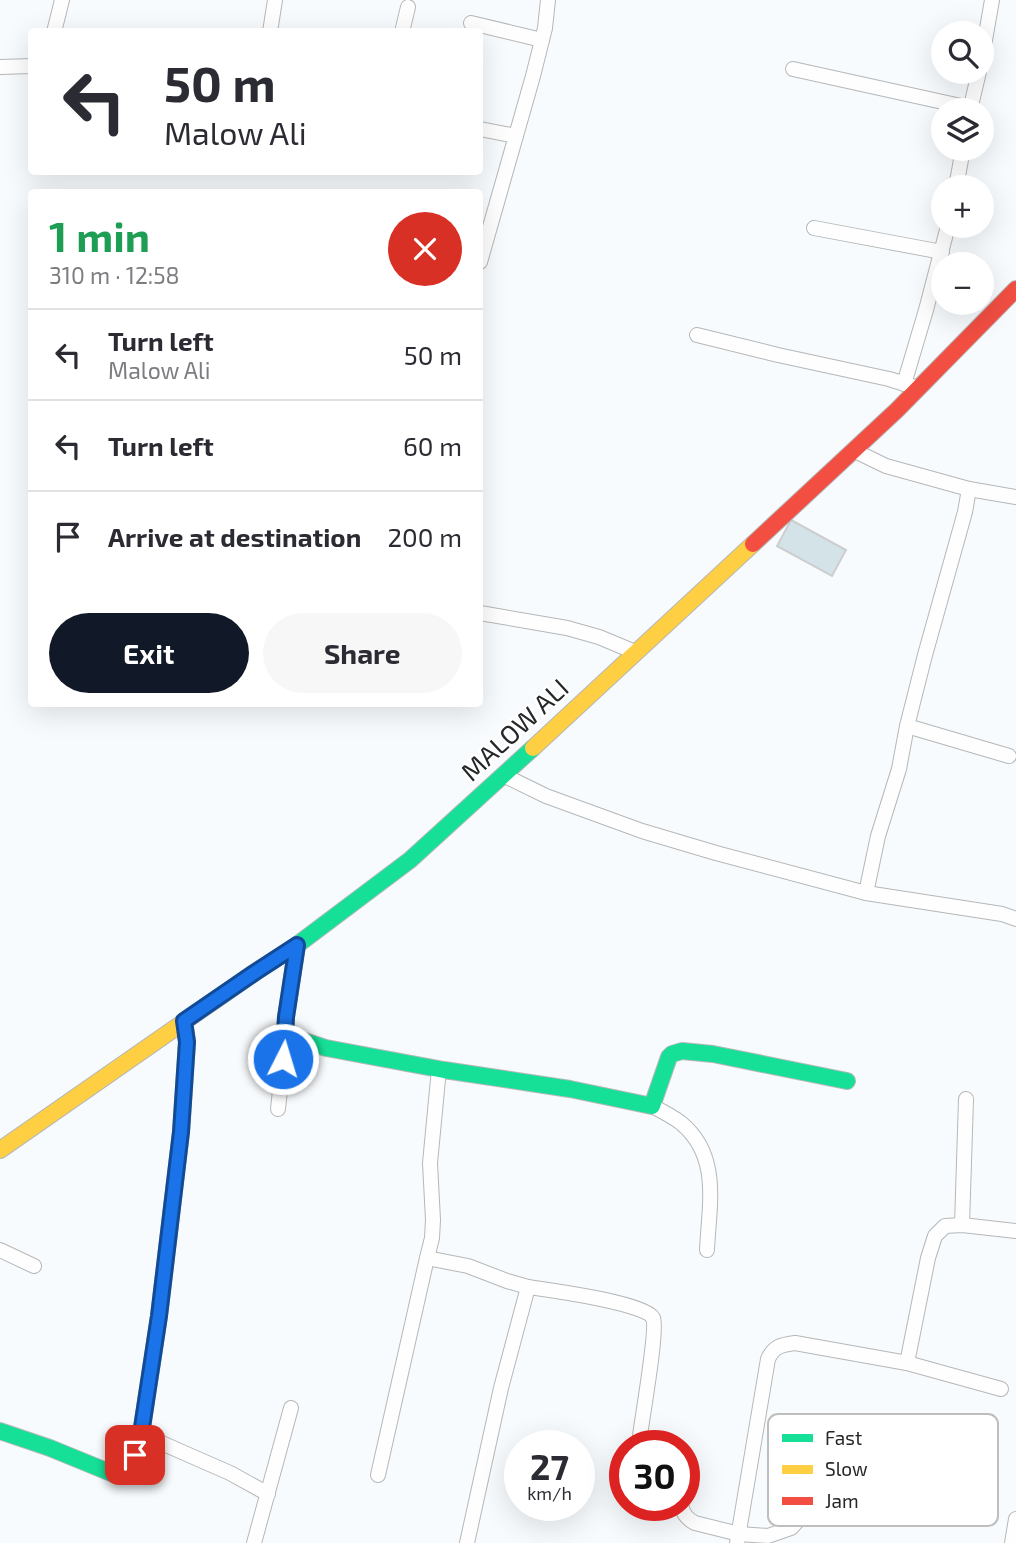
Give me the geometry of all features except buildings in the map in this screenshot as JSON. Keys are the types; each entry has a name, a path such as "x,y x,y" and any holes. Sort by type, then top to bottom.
{"street":[{"path":"55,28 62,0"},
{"path":"271,28 275,0"},
{"path":"483,252 542,40 548,0"},
{"path":"988,21 992,0"},
{"path":"403,28 408,7"},
{"path":"471,23 542,40"},
{"path":"0,67 28,66"},
{"path":"793,69 931,100"},
{"path":"483,130 516,136"},
{"path":"814,228 942,252 945,238"},
{"name":"MALOW ALI","path":"0,1150 297,945 410,860 853,450 911,386 1016,289"},
{"path":"697,335 911,386 931,292"},
{"path":"853,450 886,466 969,489 1016,497"},
{"path":"866,893 878,836 899,769 907,726 969,489"},
{"path":"483,614 567,628 599,637 635,652"},
{"path":"907,726 1009,756"},
{"path":"503,775 546,796 642,831 716,853 866,893 1002,914 1016,919"},
{"path":"278,1109 286,1017 297,945"},
{"path":"0,1431 116,1475 126,1472 130,1467 141,1434 159,1316 181,1132 187,1042 184,1021"},
{"path":"286,1035 326,1048 570,1089 652,1106 679,1121 702,1147 710,1178 707,1250"},
{"path":"652,1106 669,1057 682,1051 848,1081"},
{"path":"378,1475 432,1238 430,1163 439,1069"},
{"path":"962,1225 966,1099"},
{"path":"907,1363 935,1236 945,1226 962,1225 1016,1231"},
{"path":"0,1250 34,1266"},
{"path":"427,1258 468,1266 528,1287 641,1308 652,1315 654,1321 651,1360 641,1430"},
{"path":"467,1543 500,1388 528,1287"},
{"path":"738,1538 768,1359 771,1352 780,1345 794,1343 907,1363 1001,1389"},
{"path":"254,1543 291,1408"},
{"path":"141,1434 230,1473 268,1494"},
{"path":"1012,1543 1016,1519"},
{"path":"691,1521 738,1538 768,1536 793,1526"}],"traffic: fast":[{"path":"257,971 297,945 410,860 533,748"},
{"path":"297,945 286,1017 286,1035 326,1048 444,1070 570,1089 652,1106 669,1057 682,1051 713,1054 847,1081"},
{"path":"0,1431 116,1475 126,1472 136,1455 159,1316 181,1132 187,1042 184,1021"}],"traffic: slow":[{"path":"533,748 753,544"},
{"path":"0,1150 257,971"}],"traffic: jam":[{"path":"753,544 897,410 1016,289"}],"route":[{"path":"135,1455 141,1434 159,1316 181,1132 187,1042 184,1021 297,945 286,1017 283,1059"}]}
